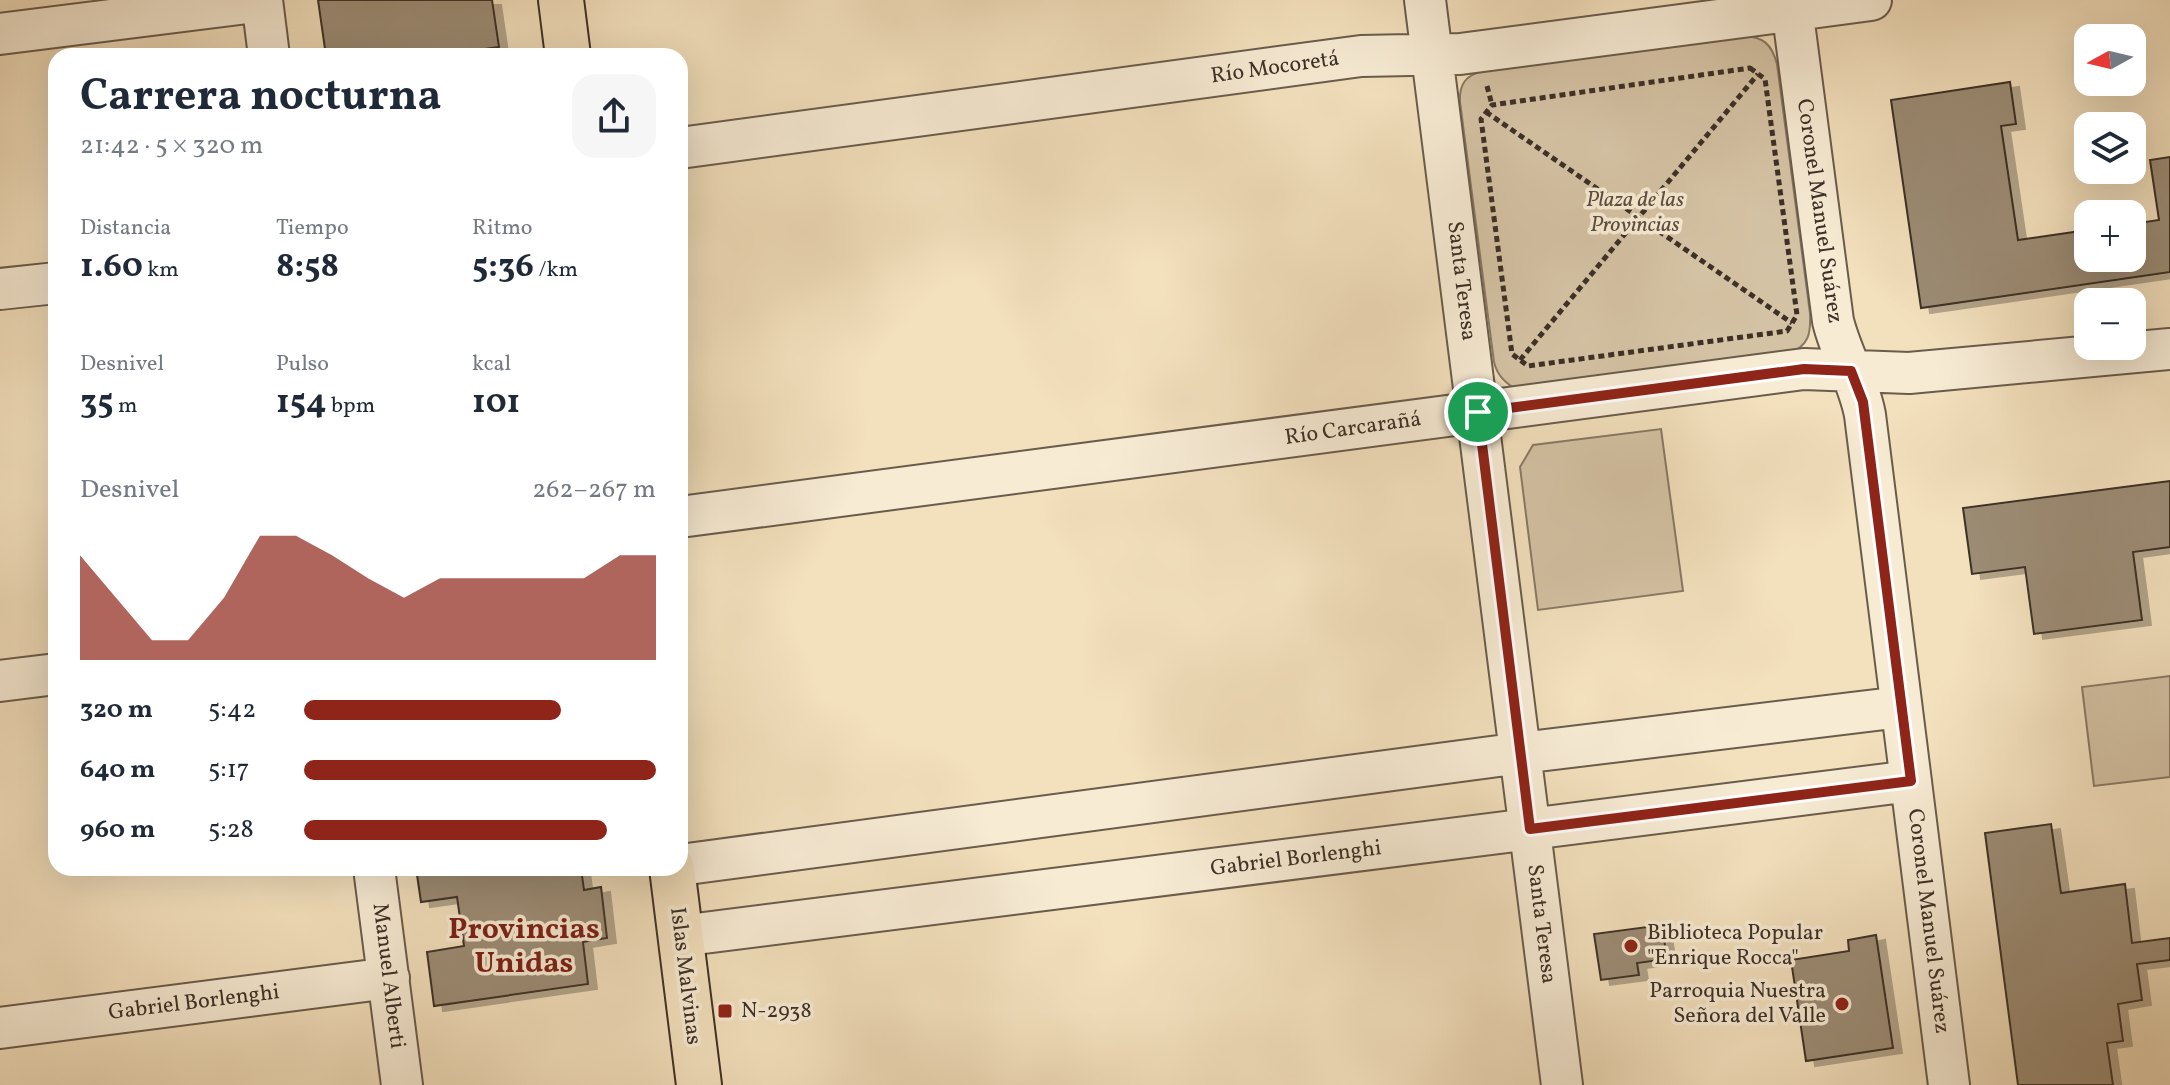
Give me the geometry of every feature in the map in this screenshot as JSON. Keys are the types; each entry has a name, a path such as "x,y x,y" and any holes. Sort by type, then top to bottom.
{"main road":[{"path":"561,0 567,48"},
{"name":"Islas Malvinas","path":"673,876 699,1085"}],"street":[{"name":"Santa Teresa","path":"1425,0 1562,1085"},
{"name":"Río Mocoretá","path":"688,147 1361,56 1432,56 1791,5 1871,0"},
{"path":"0,34 262,1 268,48"},
{"name":"Coronel Manuel Suárez","path":"1791,5 1833,321 1865,415 1949,1085"},
{"path":"0,289 48,284"},
{"name":"Río Carcarañá","path":"688,516 1804,369 1909,373 2170,349"},
{"path":"0,681 48,675"},
{"path":"688,864 1521,753 1901,707"},
{"name":"Gabriel Borlenghi","path":"680,936 1911,781"},
{"name":"Manuel Alberti","path":"375,876 402,1085"},
{"name":"Gabriel Borlenghi","path":"0,1028 389,978"}],"path":[{"path":"1750,68 1765,79 1797,315 1787,331 1528,366 1512,354 1481,119 1486,112 1492,105 1750,68"},
{"path":"1520,360 1758,74"},
{"path":"1486,112 1792,323"}],"green space":[{"name":"Plaza de las Provincias","path":"1742,37 1756,38 1766,43 1777,64 1810,313 1805,343 1789,354 1514,388 1501,377 1494,362 1460,102 1465,81 1483,71"},
{"path":"1661,429 1683,591 1538,610 1520,467 1533,445"},
{"path":"2170,676 2170,777 2094,786 2082,687"}],"building":[{"path":"318,0 492,0 499,47 492,48 325,48"},
{"path":"2010,82 2016,124 2001,126 2018,240 2074,232 2074,272 2146,272 2146,222 2159,220 2150,160 2170,157 2170,272 1921,308 1891,100"},
{"path":"2170,481 2170,547 2133,552 2142,620 2034,634 2025,567 1972,574 1963,508"},
{"path":"2051,824 2061,893 2125,884 2132,943 2170,938 2170,960 2137,964 2142,1000 2118,1004 2123,1041 2107,1043 2113,1085 2018,1085 1985,833"},
{"path":"417,876 582,876 584,890 601,887 607,938 583,942 588,984 434,1006 427,952 464,946 457,897 421,902"},
{"name":"Biblioteca Popular \"Enrique Rocca\"","path":"1662,925 1667,959 1637,963 1639,975 1601,980 1594,934"},
{"name":"Parroquia Nuestra Señora del Valle","path":"1876,935 1893,1048 1806,1061 1791,960 1849,951 1848,940"}],"place":[{"name":"Biblioteca Popular \"Enrique Rocca\"","path":"1631,946"},
{"name":"Parroquia Nuestra Señora del Valle","path":"1842,1004"},
{"name":"N-2938","path":"725,1011"}],"district":[{"name":"Provincias Unidas","path":"524,947"}],"route":[{"path":"1804,369 1851,371 1865,415 1911,781 1530,829 1478,412 1804,369"}]}
